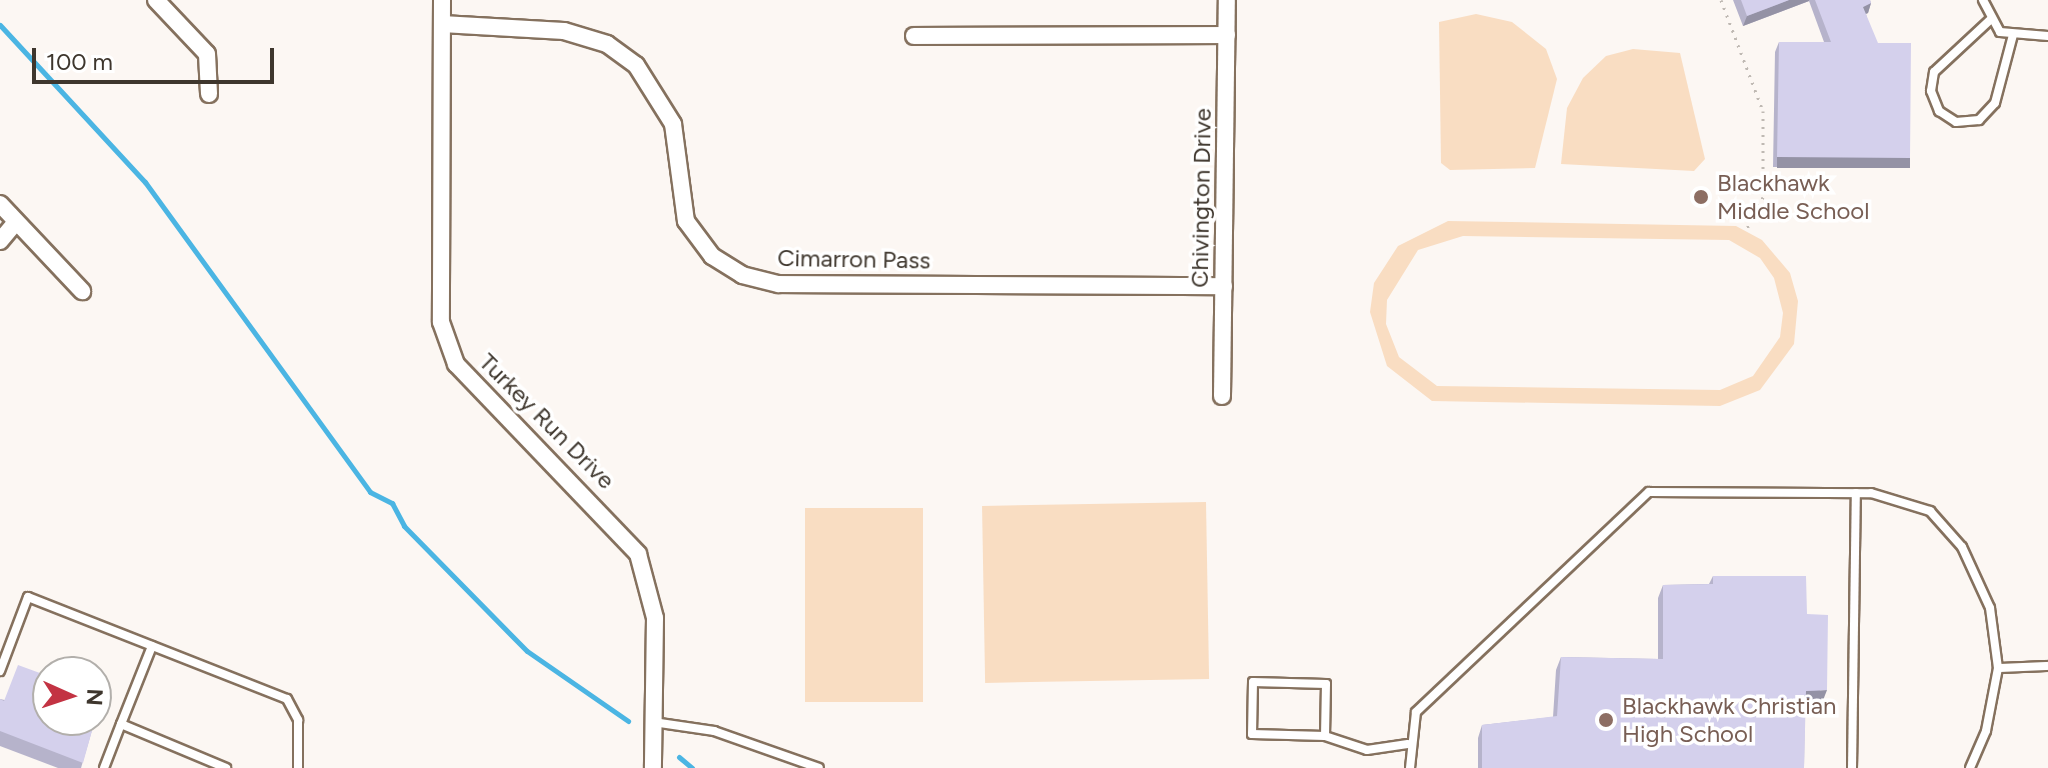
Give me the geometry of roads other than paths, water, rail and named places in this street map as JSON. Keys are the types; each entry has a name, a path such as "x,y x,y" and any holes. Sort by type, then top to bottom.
{"street":[{"path":"156,0 207,54 209,94"},
{"name":"Turkey Run Drive","path":"442,0 436,299 448,347 469,379 638,554 655,618 653,768"},
{"name":"Chivington Drive","path":"1222,396 1227,0"},
{"name":"Cimarron Pass","path":"442,24 564,31 607,44 636,65 673,124 686,221 712,256 742,275 779,284 1224,286"},
{"path":"914,36 1227,35"},
{"path":"0,204 82,291"},
{"path":"0,241 16,222"}],"lane":[{"path":"1983,0 1990,20 2013,35 2048,36"},
{"path":"1990,20 1934,72 1931,91 1939,111 1956,122 1979,120 1995,103 2013,35"},
{"path":"1410,768 1408,744 1416,712 1645,492 1856,493 1904,498 1949,528 1979,575 1998,668 1986,731 1970,768"},
{"path":"1852,768 1856,493"},
{"path":"0,671 28,597 287,699 298,720 298,768"},
{"path":"104,768 152,646"},
{"path":"1998,668 2048,666"},
{"path":"1325,736 1326,684 1253,682 1252,734 1325,736 1367,750 1408,744"},
{"path":"653,722 714,731 819,768"},
{"path":"121,724 226,768"}],"waterway":[{"path":"0,25 145,182 370,492 392,503 404,526 527,651 628,721"},
{"path":"679,757 692,768"}],"place":[{"name":"Blackhawk Middle School","path":"1701,197"},
{"name":"Blackhawk Christian High School","path":"1606,720"}]}
